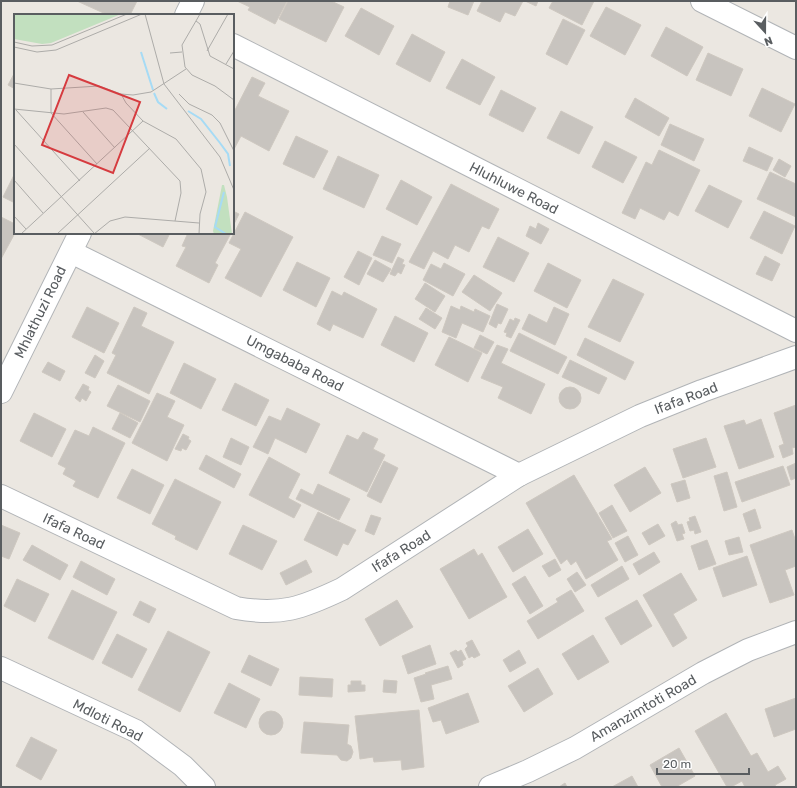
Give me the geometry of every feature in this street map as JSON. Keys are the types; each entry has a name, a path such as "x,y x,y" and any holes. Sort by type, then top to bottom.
{"street":[{"path":"186,14 193,1"},
{"path":"702,1 796,48"},
{"name":"Hluhluwe Road","path":"234,46 796,331"},
{"name":"Mhlathuzi Road","path":"1,392 75,242"},
{"name":"Umgababa Road","path":"75,242 520,475"},
{"name":"Ifafa Road","path":"1,496 236,608 260,612 283,611 311,604 342,589 520,475 640,416 702,391 796,358"},
{"name":"Amanzimtoti Road","path":"490,787 528,771 575,748 703,673 748,650 796,632"},
{"name":"Mdloti Road","path":"1,668 136,731 183,766 204,787"}],"building":[{"path":"77,1 137,1 130,14 106,14"},
{"path":"237,1 287,1 275,24 248,10 250,7"},
{"path":"288,1 331,1 344,7 326,42 279,19"},
{"path":"450,1 474,1 468,15 448,7"},
{"path":"482,1 523,1 515,16 505,12 500,22 477,11"},
{"path":"525,1 538,1 536,6"},
{"path":"553,1 594,1 582,25 549,8"},
{"path":"606,7 641,25 625,55 590,36"},
{"path":"361,8 394,26 379,55 345,36"},
{"path":"563,19 585,30 567,65 546,54"},
{"path":"666,27 703,47 687,76 651,56"},
{"path":"412,34 445,52 430,82 396,64"},
{"path":"708,53 743,69 731,96 696,80"},
{"path":"462,59 495,77 480,105 446,88"},
{"path":"14,74 14,88 8,85"},
{"path":"252,77 265,83 258,96 289,111 269,151 241,136 234,149 234,112"},
{"path":"762,88 795,104 781,132 749,116"},
{"path":"501,90 536,108 523,132 489,115"},
{"path":"635,98 669,118 659,136 625,117"},
{"path":"561,111 593,127 579,154 547,138"},
{"path":"670,124 704,139 694,161 661,145"},
{"path":"296,136 328,151 314,178 283,164"},
{"path":"605,141 637,157 623,183 592,167"},
{"path":"749,147 773,158 767,171 743,161"},
{"path":"659,150 700,170 678,216 669,211 664,220 640,208 635,219 622,213 646,162 652,165"},
{"path":"338,156 379,175 364,208 323,189"},
{"path":"779,159 791,166 785,177 773,170"},
{"path":"770,172 796,184 796,217 757,199"},
{"path":"14,175 14,202 3,197"},
{"path":"401,180 432,197 417,225 386,209"},
{"path":"451,184 499,209 489,229 482,226 469,252 455,245 448,259 433,251 424,269 409,262"},
{"path":"709,185 742,201 728,228 695,211"},
{"path":"764,211 795,226 782,254 750,238"},
{"path":"234,212 239,214 234,224"},
{"path":"245,212 293,237 261,297 225,278 241,249 229,243"},
{"path":"1,217 14,224 14,234 1,259"},
{"path":"538,223 549,229 541,244 526,236 530,226 536,229"},
{"path":"138,234 170,234 163,247"},
{"path":"188,234 230,235 215,263 218,265 209,283 176,266 186,247 182,246"},
{"path":"382,236 401,244 392,263 373,255"},
{"path":"498,237 529,253 514,282 483,267"},
{"path":"358,251 372,258 359,285 344,277"},
{"path":"765,256 780,264 772,281 756,274"},
{"path":"398,257 404,260 402,264 405,265 401,274 398,272 395,276 390,274"},
{"path":"375,260 391,269 383,282 367,274"},
{"path":"297,262 330,278 316,307 283,290"},
{"path":"444,263 465,274 453,296 423,280 431,264 441,269"},
{"path":"548,263 581,280 567,308 534,291"},
{"path":"474,275 502,293 490,311 462,292"},
{"path":"613,279 644,294 620,342 588,327"},
{"path":"425,283 445,296 435,312 415,299"},
{"path":"332,291 342,296 344,292 377,309 363,338 333,324 330,331 317,324"},
{"path":"497,304 508,309 501,324 498,323 496,328 489,324"},
{"path":"451,306 460,310 461,306 474,312 475,309 490,316 483,332 462,323 456,338 442,332"},
{"path":"87,307 119,323 104,353 72,337"},
{"path":"134,307 147,313 141,326 174,342 149,394 107,373 116,355 112,353"},
{"path":"554,307 569,314 555,345 522,329 529,314 547,323"},
{"path":"426,308 442,318 435,329 419,319"},
{"path":"395,316 428,333 414,362 381,345"},
{"path":"515,318 520,320 511,338 506,336 507,333 504,332 510,319 514,321"},
{"path":"519,333 567,357 558,374 510,351"},
{"path":"480,335 494,342 487,354 474,348"},
{"path":"449,337 482,353 468,382 435,365"},
{"path":"585,338 634,362 625,380 577,355"},
{"path":"497,345 508,349 501,363 545,384 531,414 498,398 503,387 481,378"},
{"path":"95,355 104,361 95,378 85,373"},
{"path":"570,360 607,378 599,394 562,377"},
{"path":"48,362 65,371 60,381 42,372"},
{"path":"184,363 216,379 201,409 170,393"},
{"path":"235,383 269,400 256,426 222,410"},
{"path":"83,384 89,387 88,390 91,392 86,401 82,398 80,402 75,398"},
{"path":"118,385 150,401 140,422 107,406"},
{"path":"570,387 578,390 581,398 578,406 570,409 562,406 559,398 562,390"},
{"path":"157,393 175,401 167,417 184,425 167,461 132,443"},
{"path":"796,405 796,447 792,448 793,454 783,458 779,446 784,444 774,413"},
{"path":"287,408 320,424 306,453 275,438 268,454 253,447 269,416 281,421"},
{"path":"34,413 66,429 52,457 20,441"},
{"path":"120,413 138,423 130,438 112,429"},
{"path":"761,419 774,457 739,469 724,426 744,420 746,425"},
{"path":"93,427 125,443 98,498 73,486 76,481 63,474 66,468 58,464 75,430 89,436"},
{"path":"363,432 378,439 373,449 385,455 367,492 329,473 347,435 358,440"},
{"path":"183,434 189,437 188,439 191,441 186,450 182,448 181,451 175,449"},
{"path":"231,438 249,447 241,465 223,457"},
{"path":"706,438 716,467 683,478 673,449"},
{"path":"206,455 241,474 234,488 199,469"},
{"path":"269,457 300,474 288,498 301,505 294,518 249,495"},
{"path":"384,461 398,468 381,503 367,496"},
{"path":"796,463 796,478 791,480 787,467"},
{"path":"783,466 790,485 742,502 735,482"},
{"path":"645,467 661,493 630,512 614,485"},
{"path":"132,469 164,485 150,514 117,498"},
{"path":"727,472 737,507 724,511 714,476"},
{"path":"574,475 612,539 607,541 618,560 586,579 576,561 571,565 567,559 561,564 526,503"},
{"path":"175,479 221,502 197,550 175,539 176,536 152,524"},
{"path":"685,480 690,498 677,502 671,484"},
{"path":"318,484 350,499 339,520 296,499 301,489 313,495"},
{"path":"612,505 627,531 613,538 599,513"},
{"path":"755,509 761,528 749,532 743,514"},
{"path":"318,512 356,530 348,545 343,543 337,556 304,540"},
{"path":"371,515 381,518 374,535 365,531"},
{"path":"695,516 701,532 695,534 694,530 690,531 687,522 690,521 689,518"},
{"path":"676,521 678,525 682,524 685,533 682,534 684,539 677,541 671,524"},
{"path":"658,524 665,536 649,545 642,533"},
{"path":"1,525 20,533 9,559 1,556"},
{"path":"243,525 277,541 262,570 229,554"},
{"path":"528,529 543,554 513,572 498,547"},
{"path":"792,530 796,542 796,566 785,570 794,595 770,603 750,545"},
{"path":"628,536 638,555 625,562 615,543"},
{"path":"739,537 743,552 729,555 725,541"},
{"path":"707,540 716,564 699,570 691,546"},
{"path":"32,545 68,565 60,580 23,560"},
{"path":"474,549 478,556 482,553 507,597 469,619 440,569"},
{"path":"654,552 660,562 639,575 633,564"},
{"path":"747,556 757,585 723,597 713,568"},
{"path":"555,559 561,570 549,577 542,566"},
{"path":"306,560 312,572 286,585 280,573"},
{"path":"81,561 115,579 107,595 73,577"},
{"path":"622,566 629,579 598,597 591,585"},
{"path":"577,572 586,585 575,592 567,579"},
{"path":"681,573 697,600 673,614 687,638 673,647 643,595"},
{"path":"525,576 543,606 530,614 512,584"},
{"path":"17,579 49,594 35,622 4,606"},
{"path":"72,590 117,612 93,660 48,638"},
{"path":"571,590 584,611 538,639 527,621 558,602 556,599"},
{"path":"397,600 413,627 380,646 365,619"},
{"path":"637,600 652,626 621,645 605,618"},
{"path":"140,601 156,609 149,623 133,615"},
{"path":"168,631 210,652 180,712 138,690"},
{"path":"117,634 147,649 132,678 102,663"},
{"path":"593,635 609,662 578,680 562,654"},
{"path":"472,640 480,655 474,658 472,656 469,658 465,649 468,646 466,643"},
{"path":"430,645 436,664 408,674 402,656"},
{"path":"456,650 458,652 461,650 466,659 462,661 463,665 458,668 450,653"},
{"path":"519,650 526,663 510,672 503,660"},
{"path":"249,655 279,669 271,686 241,672"},
{"path":"448,666 452,679 431,685 434,699 421,702 414,678"},
{"path":"538,668 553,694 524,712 508,686"},
{"path":"300,677 333,679 332,697 299,695"},
{"path":"384,680 397,681 396,693 383,692"},
{"path":"351,681 361,681 361,685 365,685 365,691 348,692 348,685 351,685"},
{"path":"229,683 260,699 246,728 214,713"},
{"path":"468,693 479,722 446,734 441,720 433,722 428,708"},
{"path":"796,698 796,729 774,737 765,709"},
{"path":"419,710 424,767 402,770 401,760 374,762 373,757 360,759 355,716"},
{"path":"271,711 279,715 283,723 279,731 271,735 263,731 259,723 263,715"},
{"path":"726,713 751,756 757,753 768,772 778,766 786,779 775,785 776,787 745,787 742,781 731,787 727,787 695,731"},
{"path":"304,722 349,725 347,744 351,746 353,752 351,758 347,761 341,760 337,755 301,753"},
{"path":"31,737 57,750 41,780 16,766"},
{"path":"679,748 695,776 676,787 662,787 650,765"},
{"path":"632,776 638,787 612,787"},
{"path":"565,783 567,787 559,787"}]}
